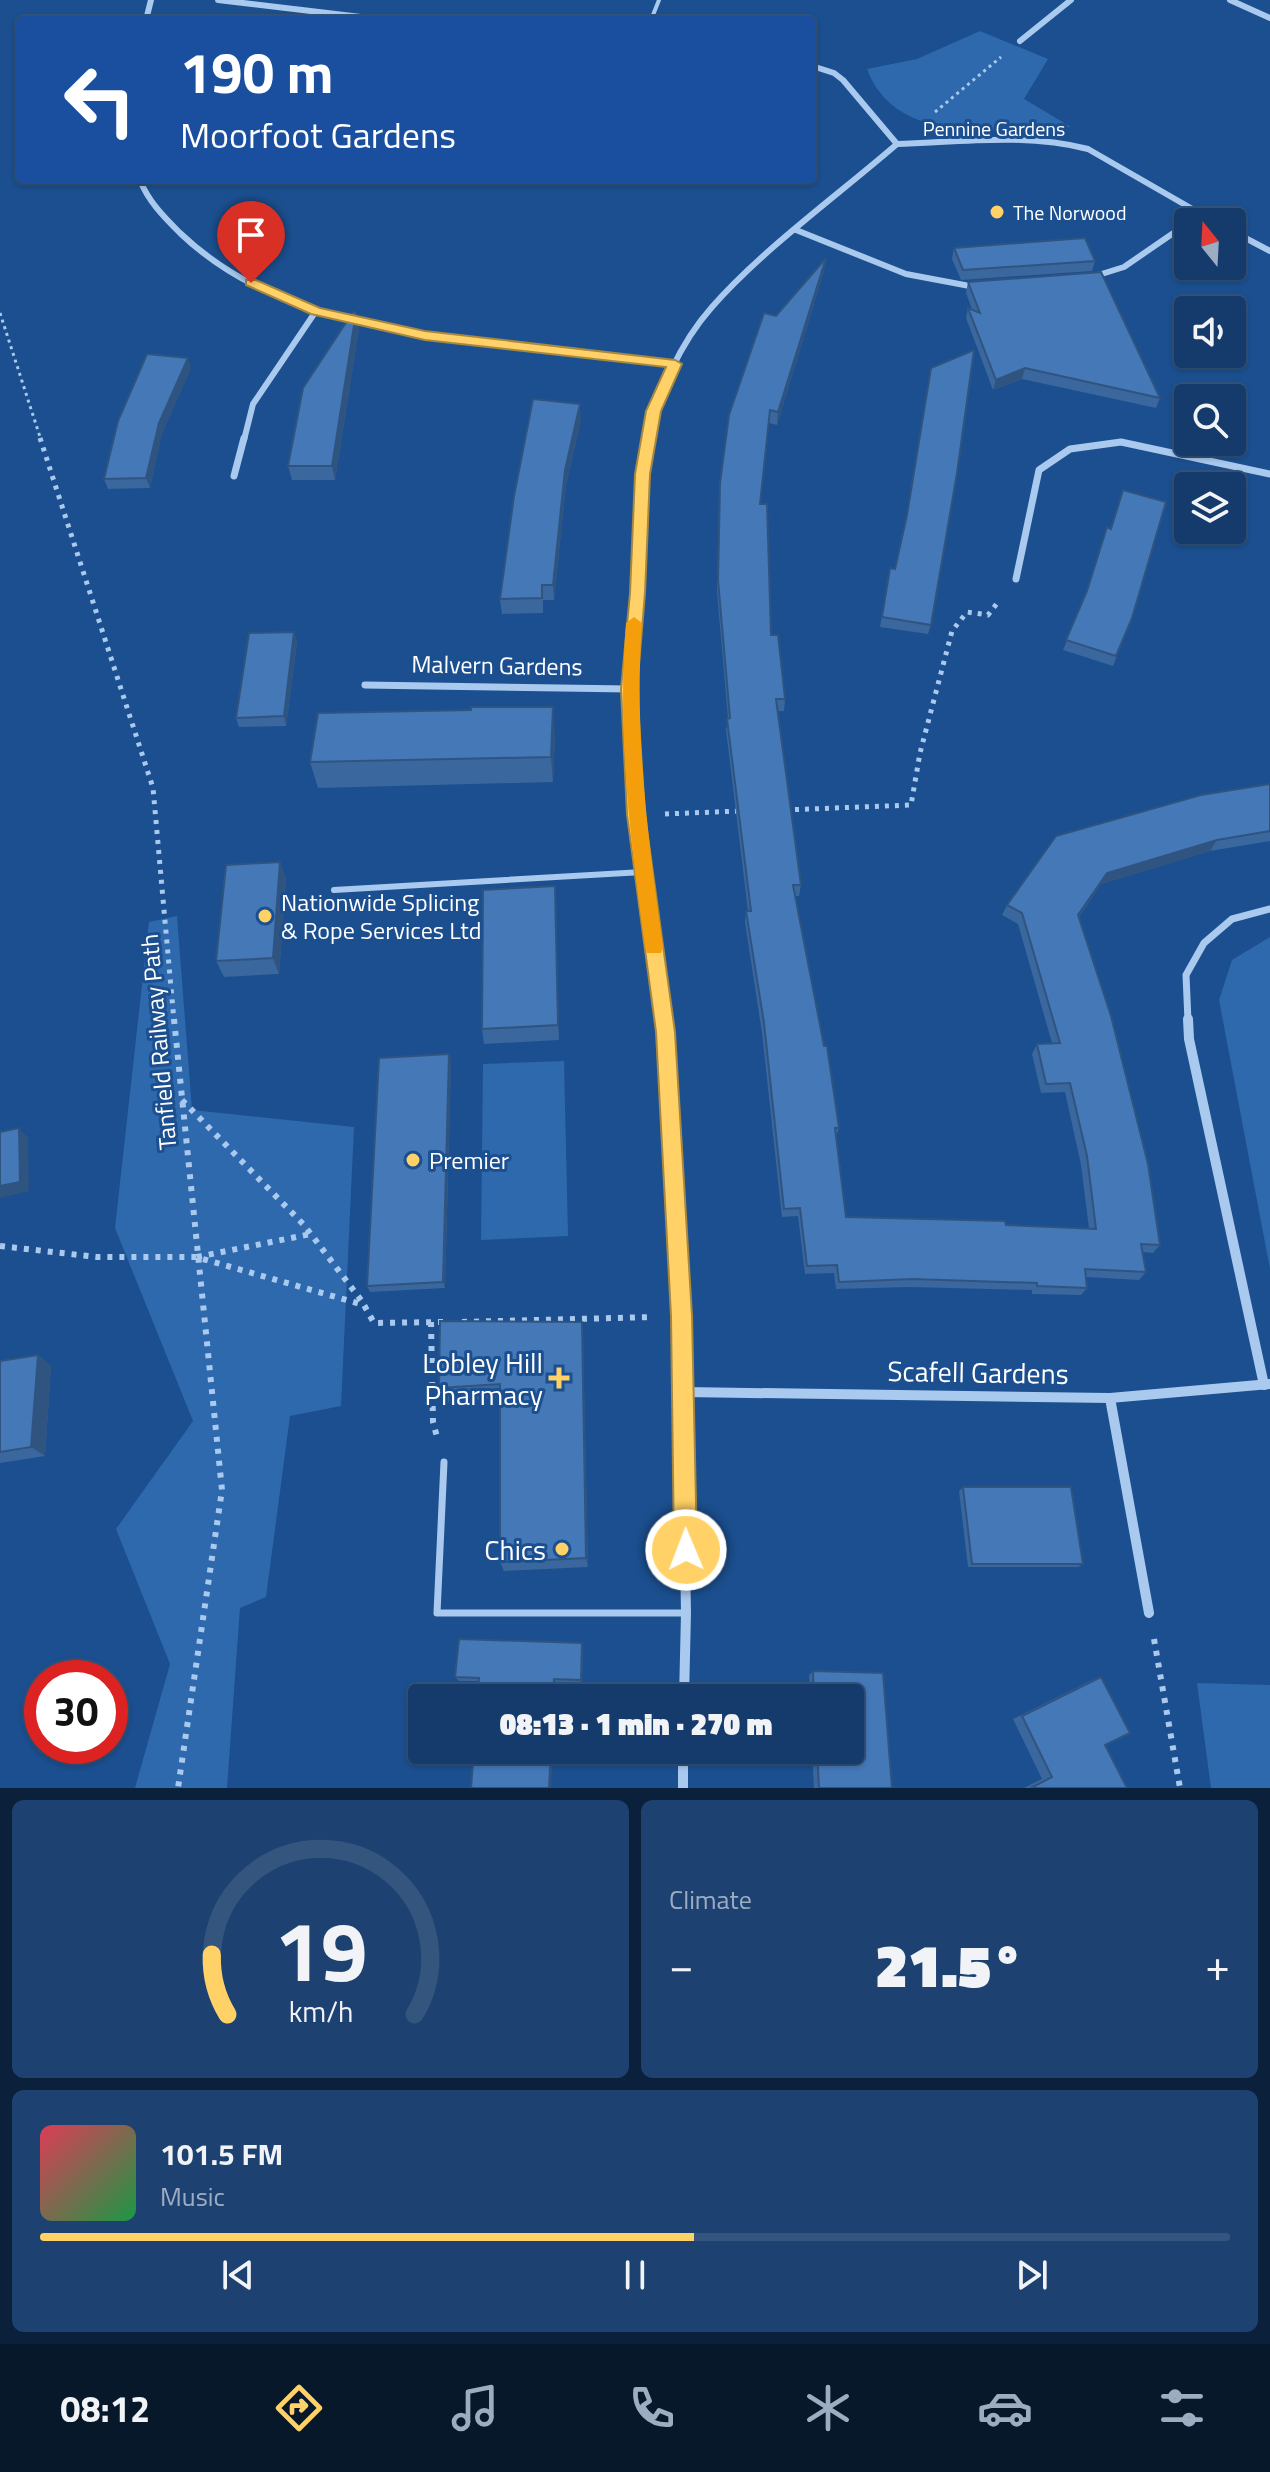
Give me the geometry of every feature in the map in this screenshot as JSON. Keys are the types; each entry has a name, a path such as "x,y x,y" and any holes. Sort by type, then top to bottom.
{"street":[{"path":"218,0 352,16"},
{"path":"1020,41 1071,0"},
{"path":"1230,0 1270,18"},
{"path":"684,1684 684,1392 666,1032 636,815 629,689 642,474 654,411 675,364 710,309 897,144 843,80 834,73 816,67"},
{"name":"Pennine Gardens","path":"897,144 1035,140 1071,143 1088,149 1190,208"},
{"path":"142,184 157,208 182,237 213,260 279,298 316,311 425,335 675,364"},
{"path":"796,230 948,286 990,286"},
{"path":"1086,279 1124,267 1174,232"},
{"path":"1246,238 1270,251"},
{"path":"234,476 253,404 316,311"},
{"path":"1016,579 1039,470 1070,449 1121,442 1270,474"},
{"name":"Malvern Gardens","path":"365,685 629,689"},
{"path":"1267,1384 1189,1039 1186,975 1204,943 1232,919 1270,909"},
{"name":"Scafell Gardens","path":"684,1392 1110,1398 1267,1384"},
{"path":"1110,1398 1149,1613"},
{"path":"683,1764 683,1788"}],"lane":[{"path":"334,890 643,872"},
{"path":"444,1462 437,1613 686,1613"}],"path":[{"path":"897,144 1020,41"},
{"name":"Tanfield Railway Path","path":"0,313 153,788 196,1257 222,1490 178,1788"},
{"path":"773,810 911,805 920,753 952,631 967,612 988,615 1016,579"},
{"path":"636,815 743,811"},
{"path":"182,1100 311,1234 374,1323 681,1316"},
{"path":"0,1246 97,1257 196,1257 311,1234"},
{"path":"196,1257 364,1305"},
{"path":"431,1322 433,1422 444,1462"},
{"path":"1149,1613 1180,1788"}],"shaded area":[{"path":"980,31 1048,59 1024,99 1071,127 984,130 927,123 902,112 882,95 867,69 917,59"},
{"path":"177,916 192,1110 354,1127 341,1406 290,1416 266,1597 240,1608 227,1788 135,1788 170,1664 116,1529 193,1421 115,1228 149,922"},
{"path":"1270,937 1270,1269 1219,1000 1232,960"},
{"path":"564,1061 568,1236 481,1240 483,1064"},
{"path":"1197,1683 1270,1685 1270,1788 1211,1788"}],"building":[{"path":"1085,238 1095,261 963,270 954,248"},
{"path":"826,258 778,412 770,410 760,504 767,504 771,635 778,635 785,699 776,699 801,885 793,885 824,1046 827,1046 839,1128 835,1128 846,1217 1005,1221 1006,1225 1096,1229 1087,1156 1070,1083 1046,1084 1037,1044 1060,1043 1022,913 1007,905 1056,836 1201,795 1270,784 1270,831 1217,840 1107,873 1078,915 1111,1016 1148,1164 1160,1245 1141,1244 1146,1272 1085,1269 1087,1288 1037,1286 1037,1283 913,1279 839,1282 837,1265 807,1266 800,1208 784,1209 764,1023 746,911 751,911 727,719 730,718 718,580 720,483 729,415 764,313 776,316"},
{"path":"1101,272 1160,398 1025,368 996,380 968,308 980,313 968,282"},
{"path":"353,312 356,313 332,466 288,466 303,388"},
{"path":"974,350 931,625 882,617 890,568 895,569 907,515 931,368"},
{"path":"147,354 188,358 159,423 146,478 104,479 118,421"},
{"path":"533,399 580,404 565,470 553,585 542,585 542,598 500,599 514,496"},
{"path":"1123,490 1166,502 1132,618 1116,656 1066,640 1087,591 1107,527 1111,529"},
{"path":"294,632 284,716 236,718 249,633"},
{"path":"471,707 553,707 551,757 310,762 318,713 471,710"},
{"path":"280,862 273,958 216,961 226,865"},
{"path":"555,886 558,1025 482,1029 483,890"},
{"name":"Premier","path":"449,1054 443,1282 367,1286 379,1058"},
{"path":"19,1128 20,1182 0,1186 0,1132"},
{"path":"440,1321 582,1322 586,1558 500,1562 500,1384 439,1388"},
{"path":"38,1355 31,1447 0,1452 0,1361"},
{"path":"963,1487 1071,1487 1083,1564 972,1564"},
{"path":"459,1639 582,1643 581,1680 554,1679 554,1684 479,1684 479,1678 455,1677"},
{"path":"813,1671 883,1673 892,1788 819,1788 818,1764 864,1764 864,1684 813,1684"},
{"path":"1101,1677 1130,1733 1105,1745 1127,1788 1031,1788 1052,1777 1022,1716"},
{"path":"473,1764 550,1764 549,1788 471,1788"}],"slow traffic":[{"path":"634,623 629,689 636,815 654,947"}],"place":[{"name":"The Norwood","path":"997,212"},
{"name":"Nationwide Splicing & Rope Services Ltd","path":"265,916"},
{"name":"Premier","path":"413,1160"},
{"name":"Lobley Hill Pharmacy","path":"559,1378"},
{"name":"Chics","path":"562,1549"}],"route":[{"path":"251,283 279,298 316,311 425,335 675,364 654,411 642,474 629,689 636,815 666,1032 684,1392 686,1550"}]}
